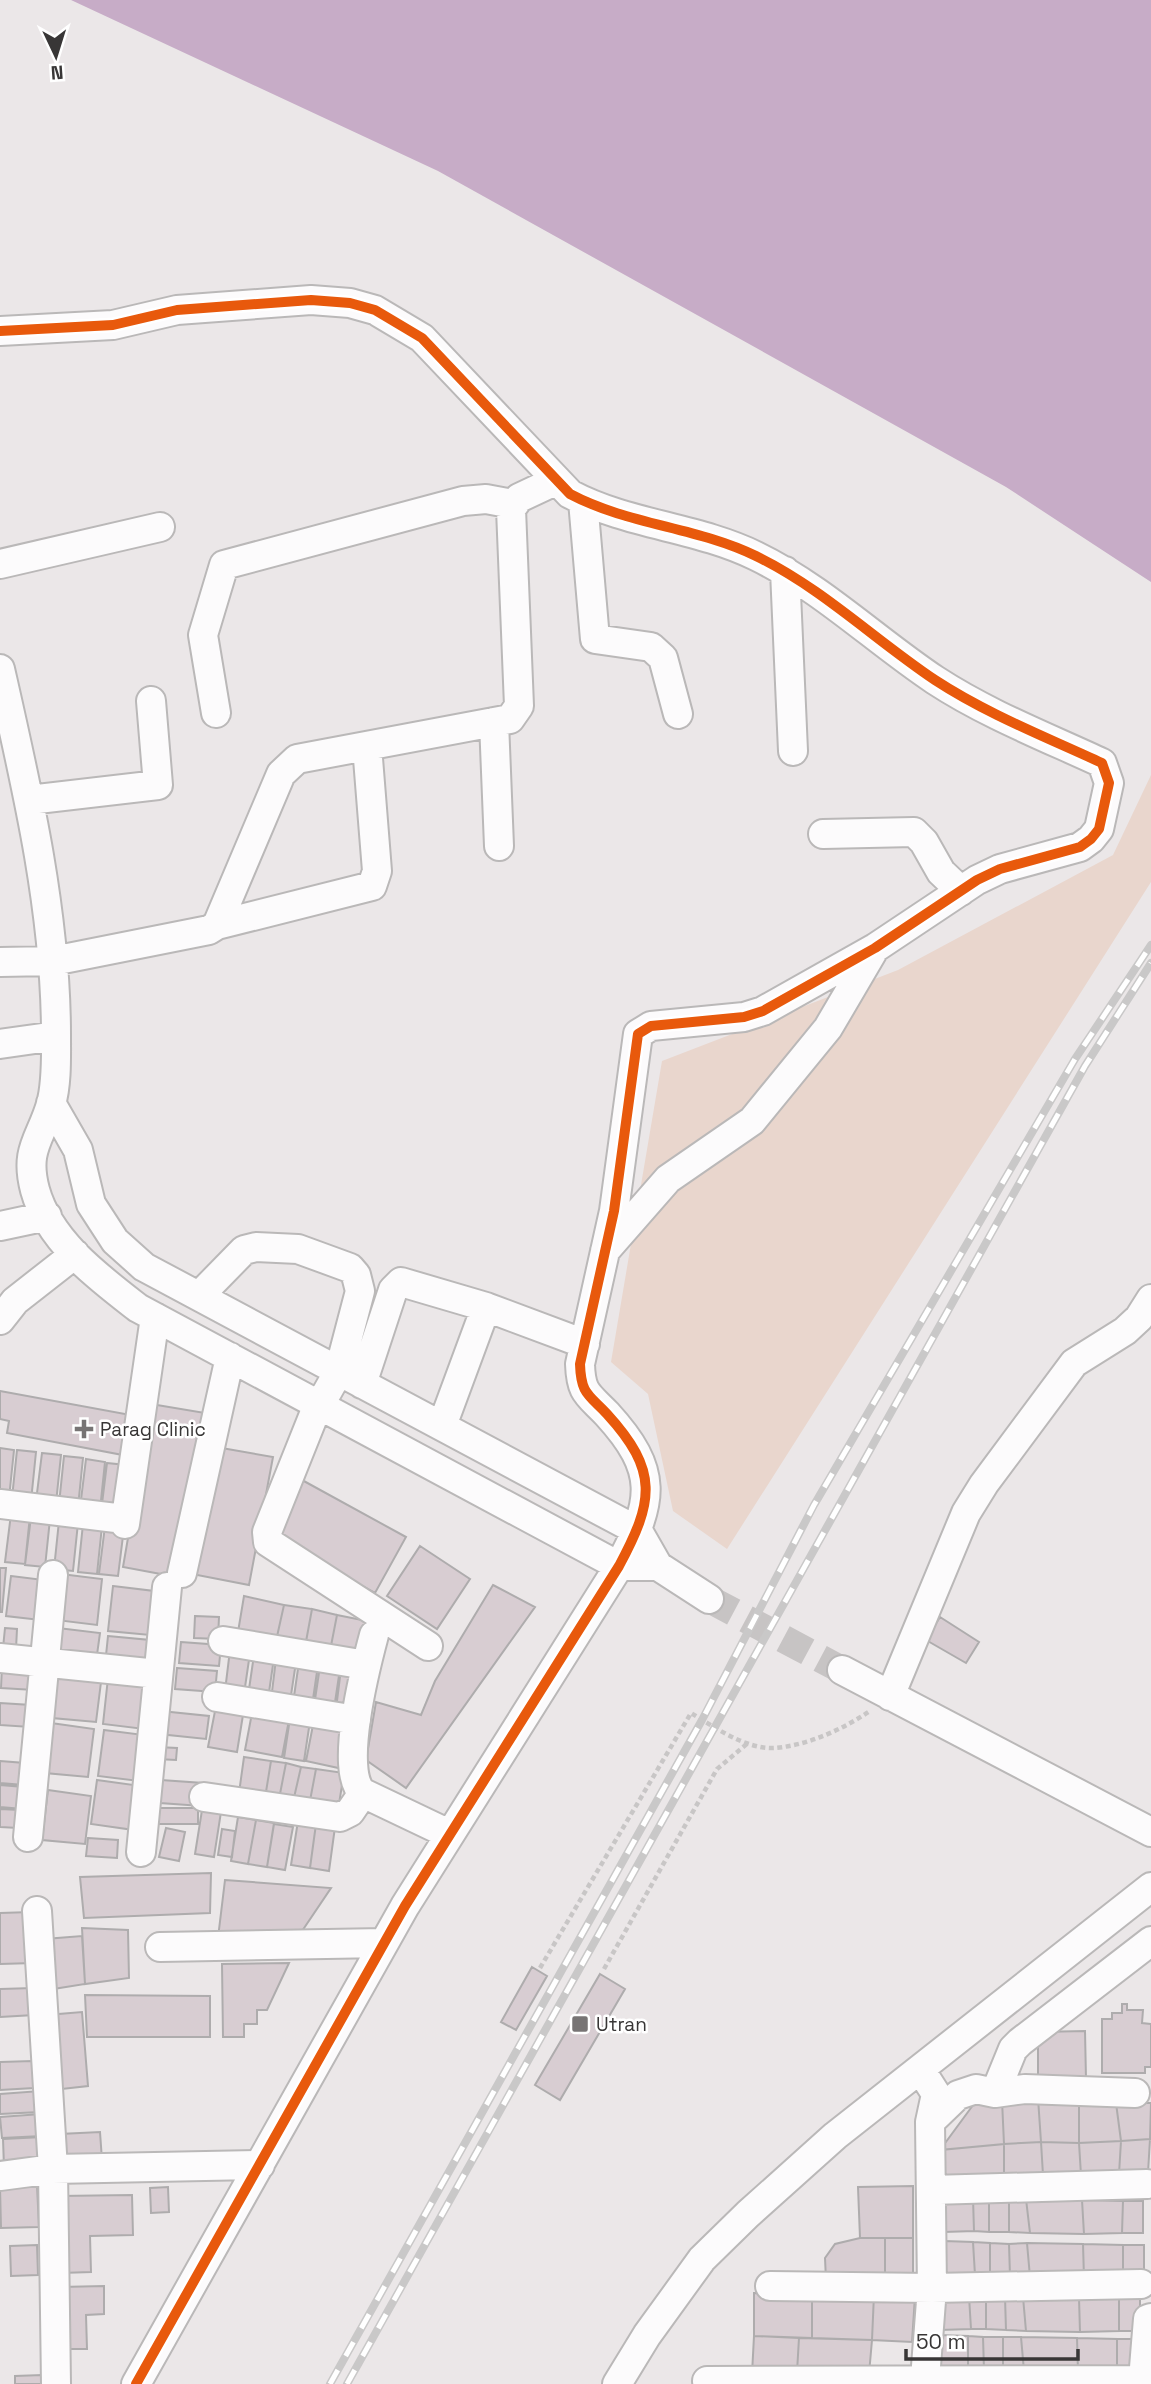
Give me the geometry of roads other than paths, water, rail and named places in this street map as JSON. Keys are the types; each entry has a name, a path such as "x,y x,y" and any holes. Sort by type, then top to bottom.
{"street":[{"path":"0,331 113,325 177,310 311,300 350,303 375,310 422,338 555,481 583,501 597,508 699,533 785,571 936,680 994,713 1102,763 1109,783 1099,829 1091,839 1058,854 1000,869 961,891 875,948 763,1011 744,1017 650,1026 638,1034 614,1210 585,1344 581,1383 587,1396 631,1440 642,1463 647,1493 638,1531 619,1566 449,1834 384,1944 136,2384"},
{"path":"218,925 281,774 297,759 510,719 519,706 513,504 519,498 555,481"},
{"path":"216,713 203,635 224,565 463,501 486,499 513,504"},
{"path":"583,501 595,639 651,647 658,651 663,658 678,714"},
{"path":"0,564 160,527"},
{"path":"785,571 793,751"},
{"path":"2,686 10,759 29,800 53,961 56,1036 51,1103 30,1153 35,1190 47,1216 75,1254 99,1278 155,1317 619,1566 658,1566"},
{"path":"29,800 158,785 150,701"},
{"path":"494,722 499,846"},
{"path":"0,962 53,961 209,930 218,925 372,886 377,871 367,746"},
{"path":"823,834 914,832 924,842 941,872 961,891"},
{"path":"605,1251 668,1180 752,1121 828,1028 875,948"},
{"path":"0,1044 56,1036"},
{"path":"51,1103 78,1150 91,1204 115,1241 144,1267 638,1531 658,1566 709,1599"},
{"path":"0,1226 47,1216"},
{"path":"199,1296 244,1250 256,1247 298,1249 350,1268 356,1275 360,1291 351,1377"},
{"path":"0,1320 15,1301 75,1254"},
{"path":"428,1646 268,1542 267,1532 319,1405 351,1377 396,1286 408,1282 486,1307 585,1344"},
{"path":"890,1696 966,1513 984,1484 1074,1363 1125,1331 1139,1318 1151,1299"},
{"path":"442,1426 486,1307"},
{"path":"0,1504 121,1521 155,1317"},
{"path":"141,1852 158,1674 174,1580 230,1357"},
{"path":"28,1837 53,1575"},
{"path":"374,1635 356,1720 354,1780 363,1793 449,1834"},
{"path":"223,1640 366,1665"},
{"path":"0,1658 45,1660 158,1674"},
{"path":"842,1670 1151,1832"},
{"path":"217,1697 356,1720"},
{"path":"204,1797 340,1817 350,1812 363,1793"},
{"path":"623,2381 647,2335 702,2259 835,2136 1151,1887"},
{"path":"37,1911 53,2169 55,2384"},
{"path":"995,2093 1013,2049 1020,2042 1151,1941"},
{"path":"160,1947 384,1944"},
{"path":"920,2069 936,2094 930,2122 932,2288 925,2379"},
{"path":"930,2122 958,2095 976,2089 995,2093 1025,2089 1135,2093"},
{"path":"0,2176 53,2169 260,2165"},
{"path":"931,2190 1147,2184"},
{"path":"770,2286 932,2288 1141,2284"},
{"path":"707,2381 1143,2381 1148,2319 1151,2318"}],"tunnel":[{"path":"709,1599 842,1670"}],"railway":[{"path":"330,2384 702,1720 814,1505 1075,1059 1151,945"},
{"path":"347,2384 1085,1066 1151,963"}],"place":[{"name":"Parag Clinic","path":"84,1429"},
{"name":"Utran","path":"580,2024"}]}
